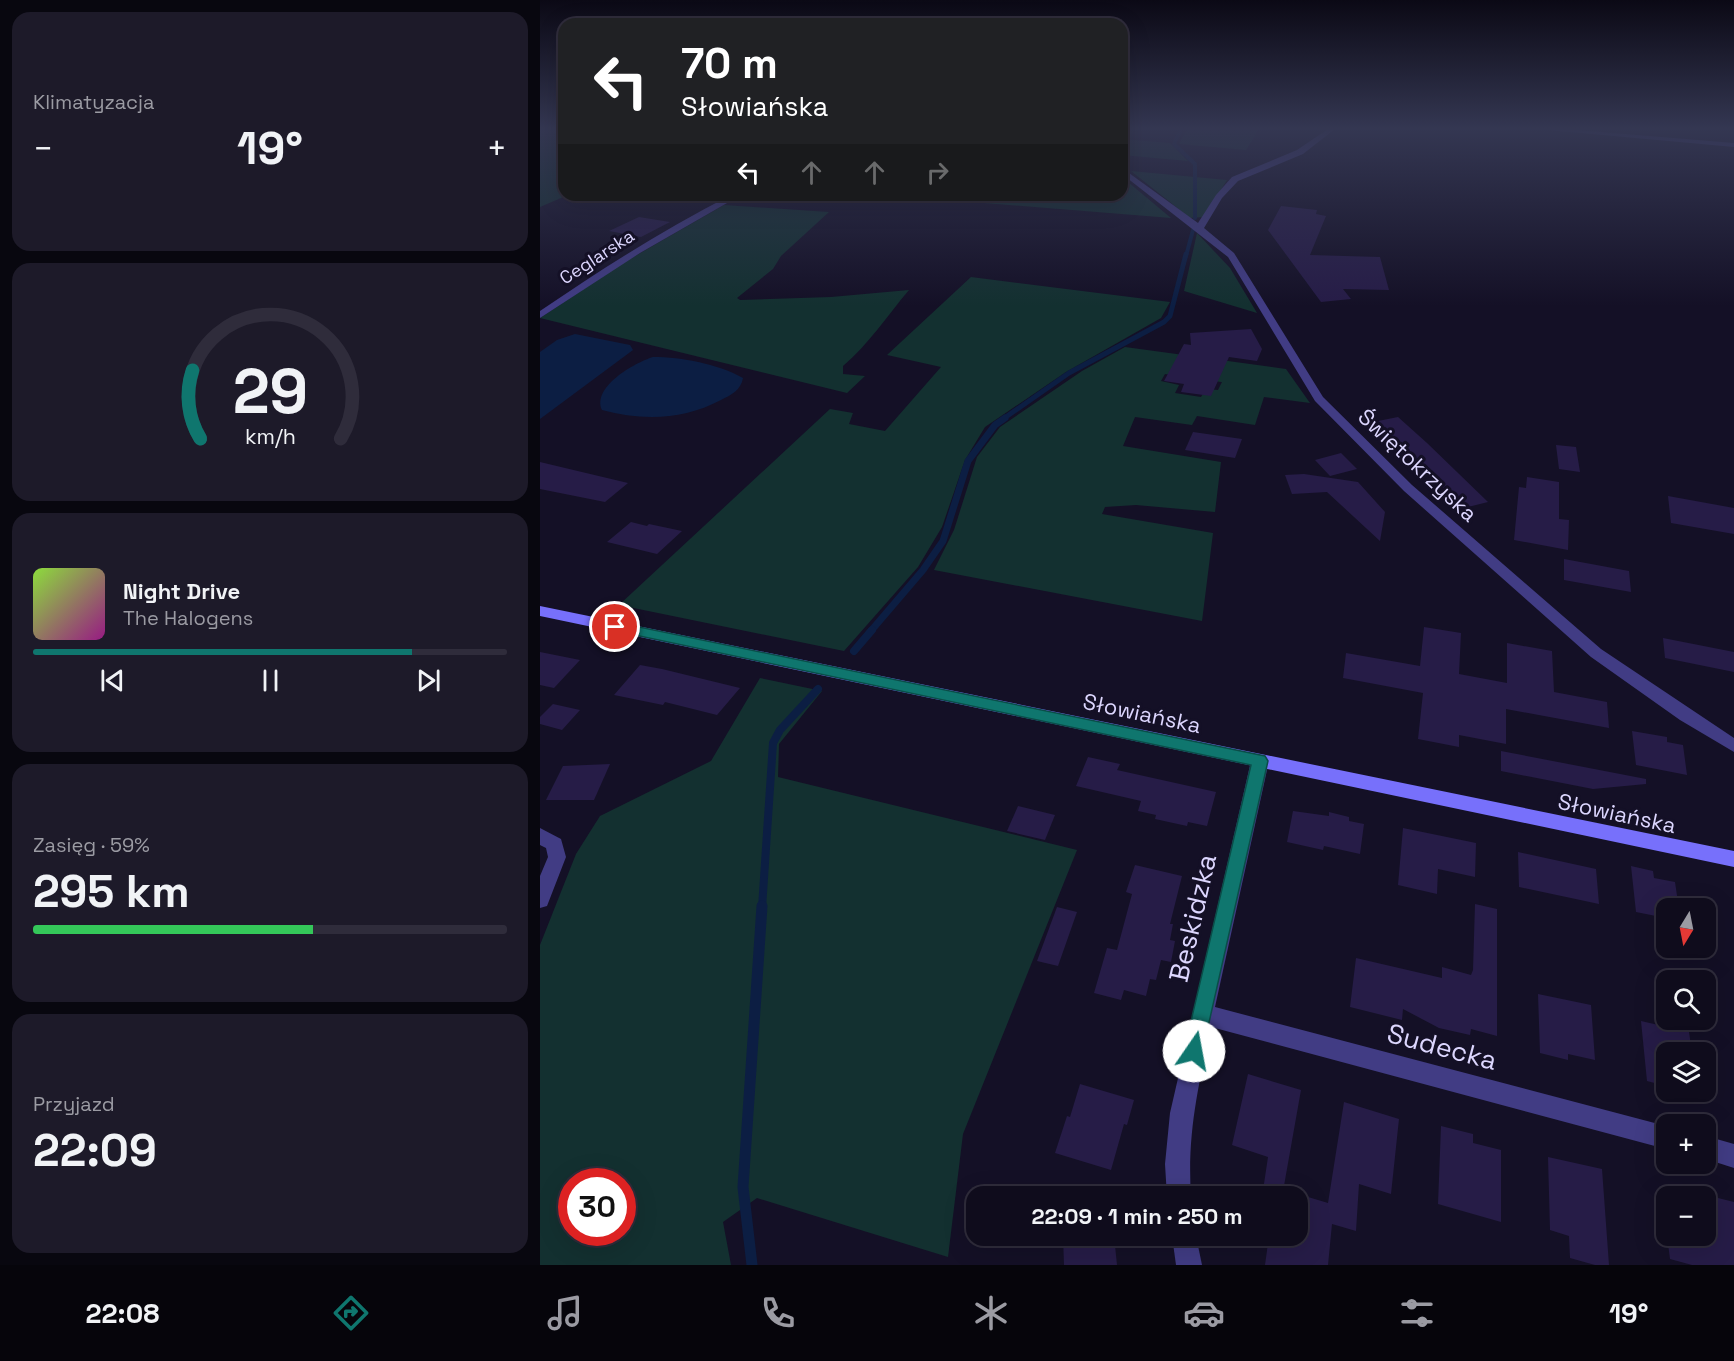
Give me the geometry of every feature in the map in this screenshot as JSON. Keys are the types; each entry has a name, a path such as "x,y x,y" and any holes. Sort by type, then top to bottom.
{"street":[{"name":"Świętokrzyska","path":"1147,188 1200,226 1231,255 1319,399 1408,488 1596,654 1734,747"},
{"path":"1200,226 1227,188"},
{"name":"Ceglarska","path":"540,315 623,258 725,201"},
{"name":"Słowiańska","path":"540,611 1734,859"},
{"name":"Beskidzka","path":"1178,1186 1177,1164 1181,1113 1260,761"},
{"path":"540,836 554,843 557,856 540,900"},
{"name":"Sudecka","path":"1202,1014 1656,1135"},
{"path":"1716,1151 1734,1156"},
{"path":"1186,1246 1189,1265"}],"green space":[{"path":"540,188 558,188 558,199 540,207"},
{"path":"1128,188 1135,188 1171,218 958,201 1128,201"},
{"path":"1152,188 1222,188 1204,217 1190,218"},
{"path":"724,205 829,212 781,256 773,269 737,298 740,300 831,297 909,290 869,340 843,366 843,374 865,376 847,393 540,318 623,263"},
{"path":"1197,233 1230,268 1257,313 1184,291"},
{"path":"971,277 1170,302 1161,318 1066,372 985,427 965,460 942,527 918,567 844,651 619,605 830,409 853,413 849,424 885,431 941,367 887,355"},
{"path":"1125,347 1286,369 1310,403 1264,397 1255,425 1197,416 1192,425 1135,417 1123,446 1221,462 1215,512 1136,505 1105,507 1102,514 1213,533 1202,621 934,570 954,530 977,457 1000,427 1082,371","holes":["1165,374 1222,382 1218,390 1206,389 1201,397 1175,393 1179,385 1161,381"]},
{"path":"760,678 822,691 779,744 778,777 1077,850 963,1134 948,1257 757,1198 723,1222 731,1265 540,1265 540,945 576,854 600,816 711,761"}],"water":[{"path":"575,334 630,345 633,350 540,419 540,352 557,340"},
{"path":"653,357 700,362 743,378 738,389 732,394 692,412 648,417 602,410 603,393 609,385 626,370"}],"building":[{"path":"1281,206 1317,210 1316,214 1326,216 1310,255 1380,257 1389,290 1343,289 1351,299 1321,302 1268,230"},
{"path":"639,217 670,222 641,237 609,231"},
{"path":"1251,329 1262,349 1257,361 1229,357 1211,396 1181,392 1184,384 1164,381 1184,344 1191,345 1190,333"},
{"path":"1398,417 1488,502 1464,508 1373,422"},
{"path":"1193,432 1242,439 1235,458 1185,450"},
{"path":"1556,445 1576,447 1580,472 1559,469"},
{"path":"1341,453 1357,469 1330,476 1315,460"},
{"path":"540,462 628,483 605,502 540,489"},
{"path":"1304,474 1358,482 1385,512 1380,541 1327,492 1292,494 1285,475"},
{"path":"1527,477 1559,482 1559,519 1569,520 1568,550 1514,540 1519,487 1526,488"},
{"path":"1668,496 1734,508 1734,534 1671,523"},
{"path":"631,522 682,531 657,554 607,542"},
{"path":"1564,559 1629,571 1631,592 1564,580"},
{"path":"1424,627 1461,633 1459,674 1507,683 1507,643 1552,651 1554,692 1607,702 1609,728 1506,709 1506,744 1459,735 1459,747 1418,739 1423,693 1343,678 1346,653 1420,666"},
{"path":"1663,638 1734,652 1734,672 1665,658"},
{"path":"540,652 580,660 554,688 540,685"},
{"path":"640,665 740,688 717,715 665,702 663,705 614,695"},
{"path":"553,704 580,710 562,730 540,724 540,717"},
{"path":"1632,731 1667,737 1667,742 1683,745 1687,775 1636,765"},
{"path":"1501,751 1646,779 1646,784 1593,789 1501,771"},
{"path":"1088,757 1120,764 1117,770 1216,792 1207,826 1188,822 1187,826 1155,819 1156,815 1138,811 1141,801 1076,786"},
{"path":"610,764 594,800 546,800 563,766"},
{"path":"1018,806 1055,815 1045,840 1007,831"},
{"path":"1293,811 1329,816 1329,812 1349,817 1349,821 1364,824 1360,854 1324,846 1323,850 1287,842"},
{"path":"1403,828 1476,843 1475,877 1438,869 1437,894 1398,885"},
{"path":"1518,852 1596,869 1599,904 1519,887"},
{"path":"1135,865 1182,876 1170,924 1173,924 1170,940 1175,941 1171,962 1161,960 1156,980 1150,979 1146,996 1124,990 1121,1000 1094,993 1107,948 1117,950 1132,894 1126,892"},
{"path":"1631,866 1653,871 1654,878 1675,882 1677,898 1656,898 1656,916 1636,912"},
{"path":"1475,904 1497,909 1497,1036 1471,1029 1470,1035 1439,1028 1403,1009 1402,1020 1350,1007 1356,958 1442,978 1442,967 1471,975"},
{"path":"1057,907 1077,912 1058,966 1037,961"},
{"path":"1538,994 1591,1005 1595,1060 1568,1054 1568,1060 1540,1053"},
{"path":"1641,1021 1656,1024 1656,1030 1689,1032 1690,1042 1656,1042 1656,1083 1647,1081"},
{"path":"1248,1074 1301,1090 1284,1186 1264,1186 1268,1157 1232,1145"},
{"path":"1080,1084 1134,1100 1127,1125 1124,1124 1111,1170 1055,1153 1067,1116 1070,1117"},
{"path":"1344,1102 1399,1119 1391,1194 1359,1184 1356,1231 1332,1224 1328,1265 1265,1265 1268,1246 1308,1246 1308,1197 1328,1203"},
{"path":"1441,1126 1473,1134 1473,1143 1501,1150 1501,1222 1438,1204"},
{"path":"1548,1157 1602,1169 1609,1265 1595,1265 1570,1258 1569,1236 1550,1230"},
{"path":"1716,1198 1734,1202 1734,1265 1692,1265 1670,1259 1668,1246 1716,1246"},
{"path":"1063,1246 1115,1246 1117,1265 1064,1265"}],"waterway":[{"path":"1195,188 1195,218"},
{"path":"1186,256 1193,230"},
{"path":"1003,419 1069,373 1164,322 1170,316 1186,254"},
{"path":"870,632 923,570 943,541 968,461 995,425 1005,418"},
{"path":"854,651 872,630"},
{"path":"762,908 773,743 780,730 818,689"},
{"path":"752,1265 743,1187 762,906"}],"route":[{"path":"615,627 1260,761 1194,1051"}]}
